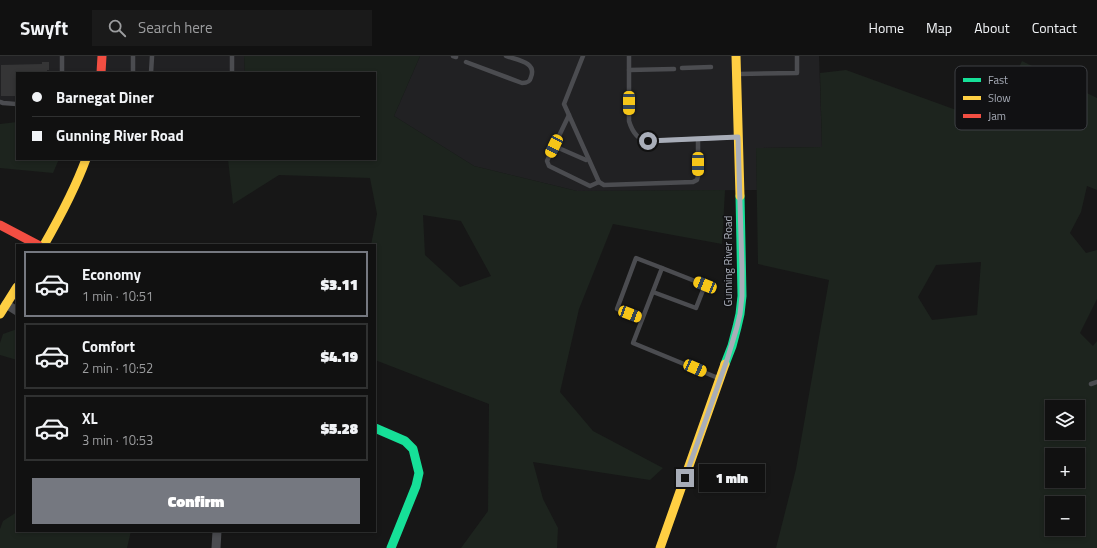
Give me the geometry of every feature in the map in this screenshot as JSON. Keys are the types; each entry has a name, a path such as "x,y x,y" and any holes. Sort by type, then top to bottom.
{"street":[{"path":"101,72 102,56"},
{"name":"Gunning River Road","path":"660,548 727,360 737,327 742,296 736,56"},
{"path":"45,244 62,215 76,187 86,160"},
{"path":"0,225 36,244"},
{"path":"0,314 16,289"},
{"path":"6,304 16,310"},
{"path":"376,428 405,441 413,449 419,473 416,486 391,548"},
{"path":"216,548 217,532"}],"lane":[{"path":"62,56 62,72"},
{"path":"133,56 133,72"},
{"path":"151,72 152,56"},
{"path":"232,56 232,72"},
{"path":"466,62 522,83 526,83 530,80 533,72 529,64 506,56"},
{"path":"583,56 564,104 598,182 604,185 693,182 697,180 698,176 698,138"},
{"path":"629,56 629,121 632,130 636,135 643,140 648,141 738,137"},
{"path":"736,74 797,73 797,56"},
{"path":"682,68 711,67"},
{"path":"629,70 674,69"},
{"path":"0,102 16,104"},
{"path":"569,115 547,161 549,166 590,186 598,182"},
{"path":"554,146 586,160 588,159"},
{"path":"642,318 617,309 636,258 705,285 696,308 653,292"},
{"path":"662,268 633,343 720,379"},
{"path":"1091,384 1097,382"}],"shaded area":[{"path":"0,56 244,56 245,72 16,72 16,101 0,102"},
{"path":"244,56 420,56 394,116 474,166 577,191 725,190 722,244 613,224 579,309 560,392 593,431 663,468 650,480 533,462 543,499 558,528 557,548 461,548 488,511 489,404 376,360 376,244 371,244 377,214 370,178 279,175 233,204 228,160 376,160 376,72 245,72","holes":["423,215 461,221 491,276 460,287 425,255"]},
{"path":"420,56 819,56 822,147 756,148 757,190 577,191 474,166 394,116"},
{"path":"1022,61 1032,66 1020,66"},
{"path":"846,70 955,110 955,130 1087,130 1087,93 1097,98 1097,190 1087,186 1081,212 1070,233 1086,253 1097,250 1097,299 1080,333 1093,346 1097,341 1097,548 776,548 796,469 829,280 758,264 756,148 822,147 820,73","holes":["981,262 977,315 932,320 918,297 936,265"]},
{"path":"16,122 16,160 59,160 53,173 0,168 0,124"},
{"path":"16,329 16,360 0,355 0,343 3,334"},
{"path":"16,513 16,532 131,532 127,548 0,548 0,529 3,521"}],"building":[{"path":"42,62 49,62 49,70 47,70 47,72 16,72 16,96 1,96 1,65 42,64"}],"traffic: fast":[{"path":"725,364 737,327 742,296 740,196"},
{"path":"376,428 405,441 413,449 419,473 416,486 391,548"}],"traffic: slow":[{"path":"736,56 740,196"},
{"path":"45,244 67,203 86,160"},
{"path":"0,314 16,289"},
{"path":"660,548 725,364"}],"traffic: jam":[{"path":"101,72 102,56"},
{"path":"0,225 36,244"}],"route":[{"path":"648,141 738,137 742,269 740,314 732,346 685,478"}]}
